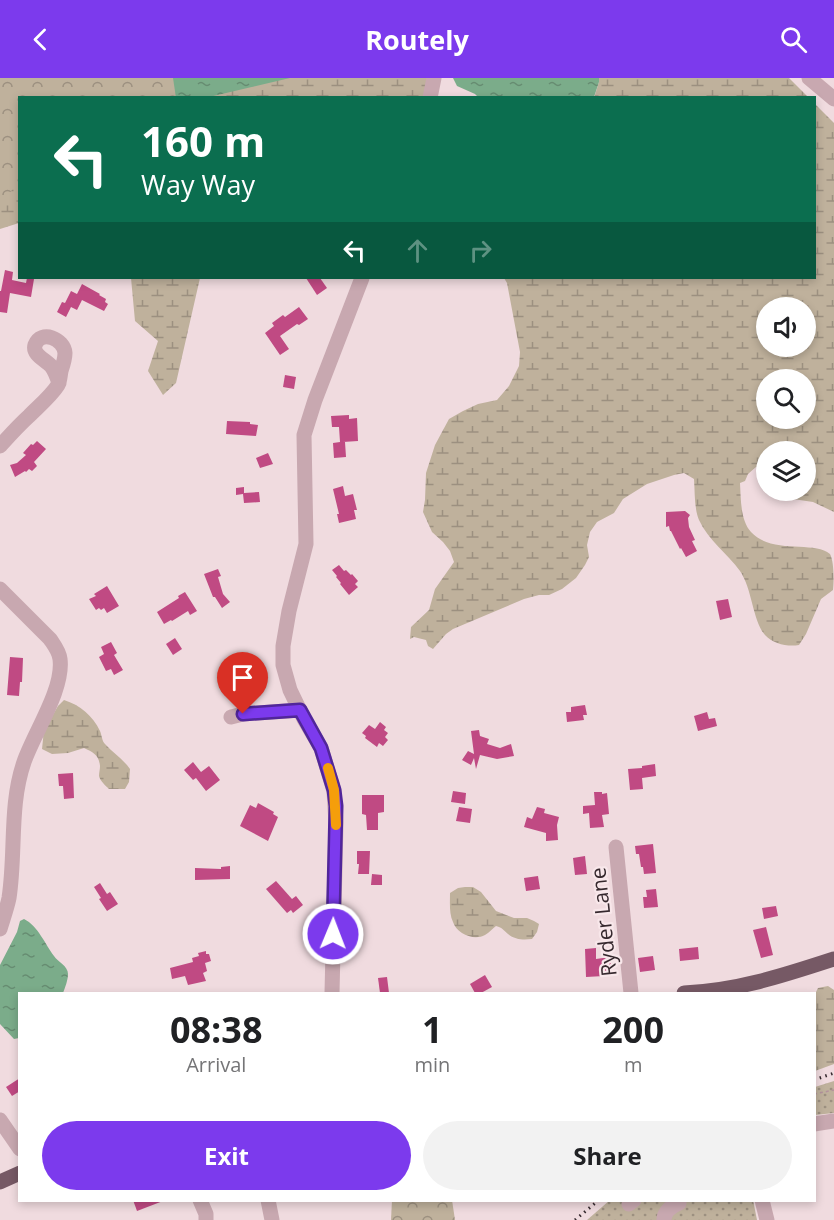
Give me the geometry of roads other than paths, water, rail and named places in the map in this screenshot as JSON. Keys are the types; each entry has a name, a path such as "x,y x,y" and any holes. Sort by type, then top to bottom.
{"main road":[{"path":"715,992 735,990 834,958"},
{"path":"0,1182 18,1174"}],"street":[{"path":"809,78 834,99"},
{"path":"332,992 336,823 334,790 321,748 285,676 283,646 289,611 306,544 304,435 312,407 362,279"},
{"path":"0,446 44,402 59,383"},
{"path":"0,589 50,639 60,657 61,668 58,683 25,759 17,788 9,899 0,929"},
{"path":"231,717 252,713 300,710"},
{"name":"Ryder Lane","path":"616,847 631,992"},
{"path":"0,1120 18,1146"},
{"path":"816,1124 834,1121"},
{"path":"201,1202 206,1220"},
{"path":"268,1202 272,1220"},
{"path":"664,1220 665,1213 680,1202"},
{"path":"762,1202 767,1220"}],"water":[{"path":"173,78 290,78 213,96 176,96"},
{"path":"453,78 599,78 594,96 477,96 457,86"},
{"path":"24,919 37,931 54,956 68,971 68,976 63,992 18,992 18,1038 14,1039 0,1024 0,965 17,932 20,921"}],"railway":[{"path":"816,1079 834,1073"},
{"path":"575,1220 597,1202"}]}
